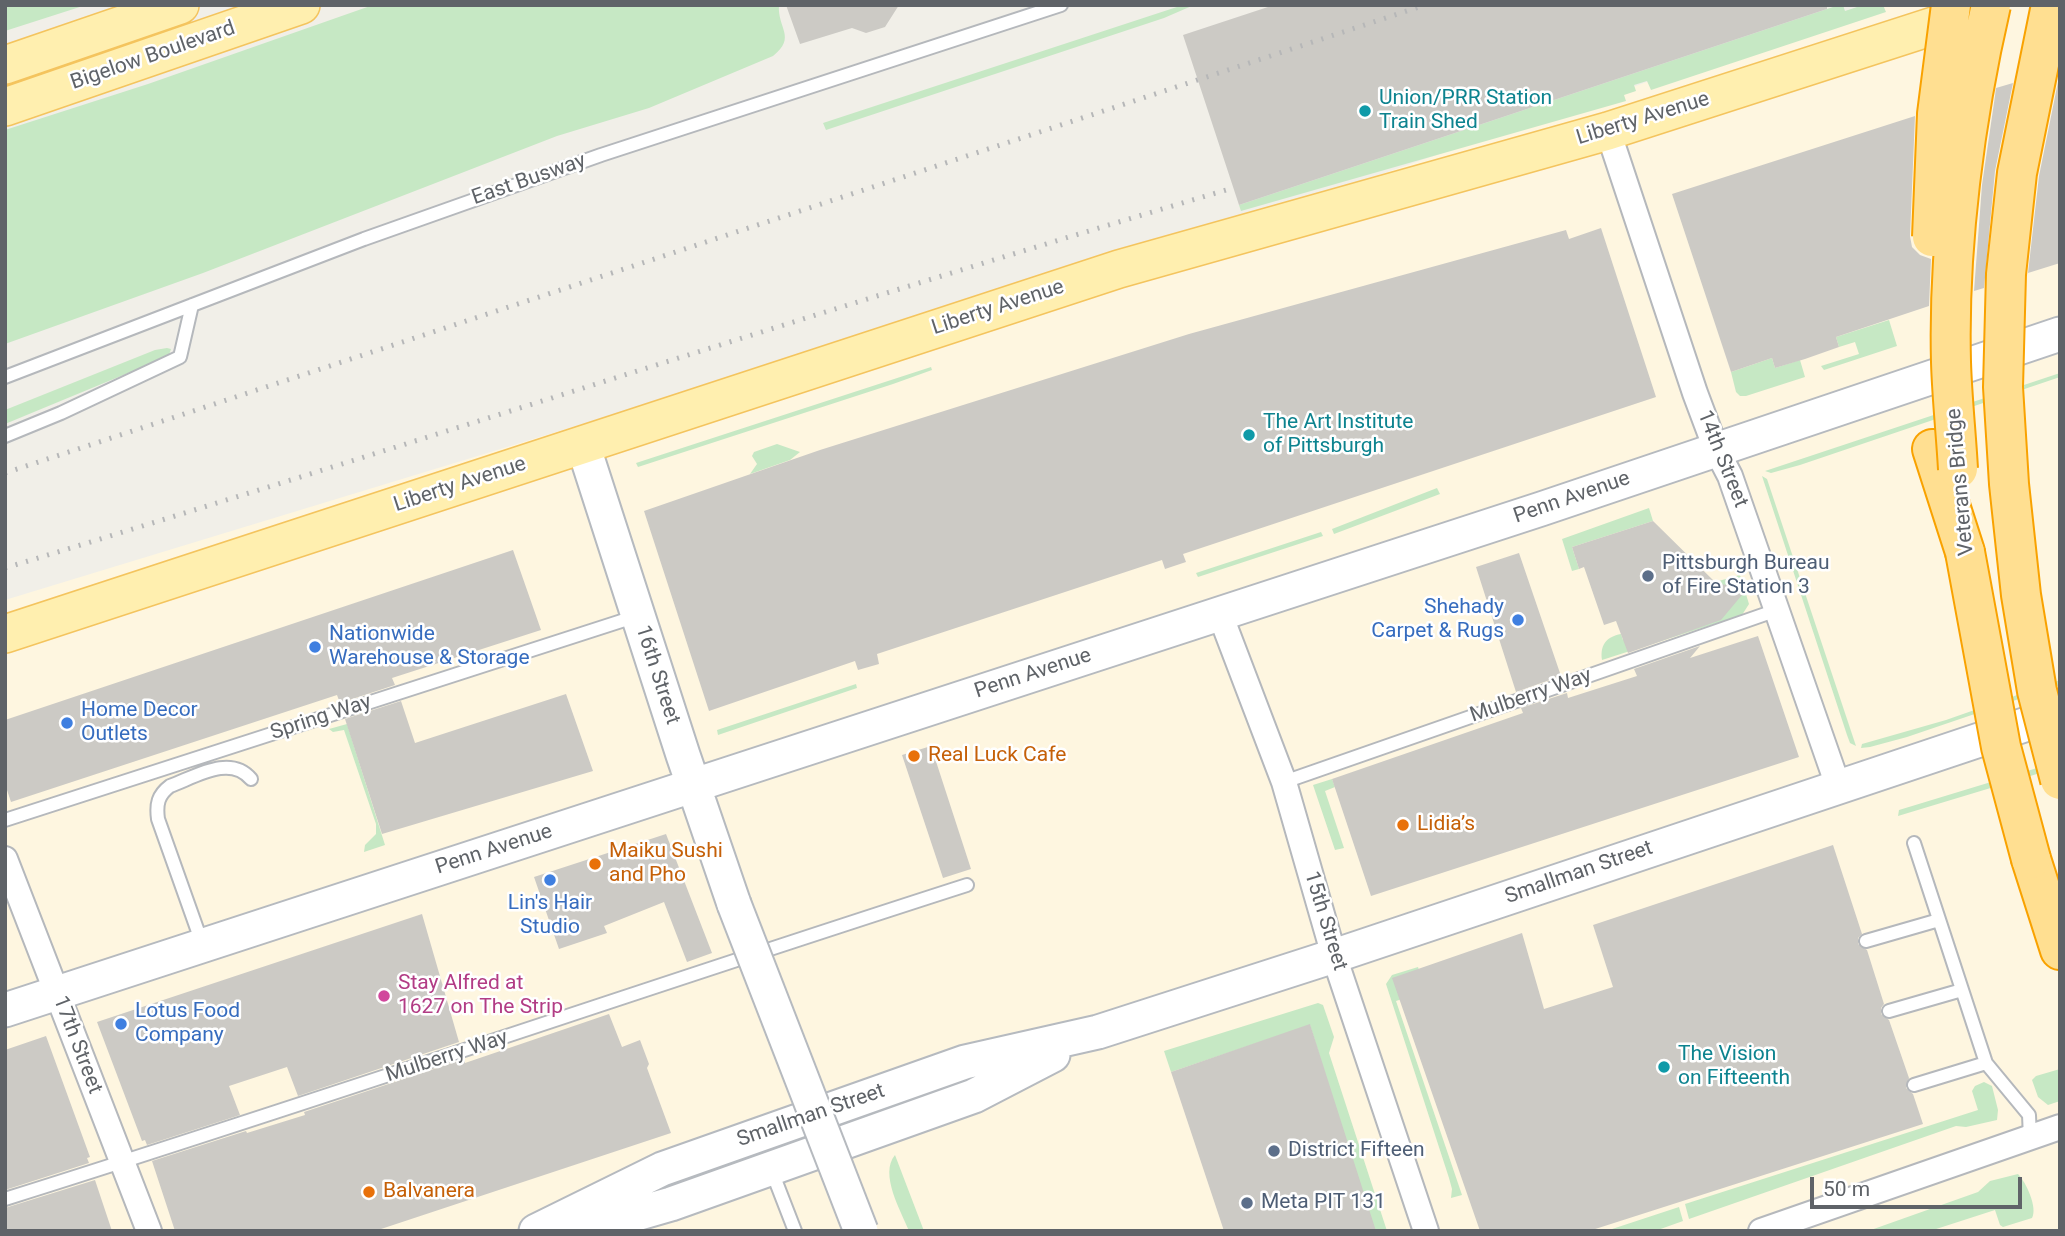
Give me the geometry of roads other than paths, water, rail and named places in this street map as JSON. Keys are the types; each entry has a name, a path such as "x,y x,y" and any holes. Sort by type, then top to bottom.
{"highway":[{"path":"1951,5 1937,114 1931,264 1930,399 1932,449 1965,552"},
{"name":"Veterans Bridge","path":"1991,5 1968,128 1954,248 1951,360 1965,552 2001,747 2031,859 2060,950"},
{"path":"2051,5 2017,173 2006,274 2003,387 2008,484 2021,595 2037,691 2060,780"}],"main road":[{"name":"Bigelow Boulevard","path":"5,65 180,5"},
{"name":"Bigelow Boulevard","path":"5,107 301,5"},
{"name":"Liberty Avenue","path":"5,634 1119,269 1608,131 1999,5"}],"street":[{"name":"14th Street","path":"1608,131 1716,450 1730,475 1838,786"},
{"name":"Penn Avenue","path":"5,1010 1220,614 2060,334"},
{"name":"16th Street","path":"583,445 734,904 861,1231"},
{"name":"15th Street","path":"1220,614 1284,782 1335,956 1426,1231"},
{"name":"Smallman Street","path":"577,1231 671,1204 759,1154 808,1117 965,1062 1098,1032 1335,956 2060,713"},
{"name":"17th Street","path":"5,859 149,1231"},
{"name":"Smallman Street","path":"536,1231 663,1169 759,1154 974,1096 1098,1032"},
{"path":"1761,1231 2060,1127"}],"lane":[{"name":"East Busway","path":"5,377 364,239 601,155 1060,5"},
{"path":"5,436 180,357 192,305"},
{"name":"Mulberry Way","path":"1284,782 1777,610"},
{"name":"Spring Way","path":"5,820 637,615"},
{"path":"203,946 156,807 163,792 170,786 221,767 240,769 251,779"},
{"path":"1914,843 1986,1063 2029,1115 2030,1138"},
{"name":"Mulberry Way","path":"5,1199 967,885"},
{"path":"1866,942 1939,920"},
{"path":"743,956 808,1117"},
{"path":"1889,1011 1962,990"},
{"path":"1914,1084 1986,1063"},
{"path":"759,1154 795,1231"}],"railway":[{"path":"5,473 1425,5"},
{"path":"5,568 925,281 1233,188"}],"place":[{"name":"Union/PRR Station Train Shed","path":"1365,111"},
{"name":"The Art Institute of Pittsburgh","path":"1249,435"},
{"name":"Pittsburgh Bureau of Fire Station 3","path":"1648,576"},
{"name":"Shehady Carpet & Rugs","path":"1518,620"},
{"name":"Nationwide Warehouse & Storage","path":"315,647"},
{"name":"Home Decor Outlets","path":"67,723"},
{"name":"Real Luck Cafe","path":"914,756"},
{"name":"Lidia’s","path":"1403,825"},
{"name":"Maiku Sushi and Pho","path":"595,864"},
{"name":"Lin's Hair Studio","path":"550,880"},
{"name":"Stay Alfred at 1627 on The Strip","path":"384,996"},
{"name":"Lotus Food Company","path":"121,1024"},
{"name":"The Vision on Fifteenth","path":"1664,1067"},
{"name":"District Fifteen","path":"1274,1151"},
{"name":"Balvanera","path":"369,1192"},
{"name":"Meta PIT 131","path":"1247,1203"}]}
